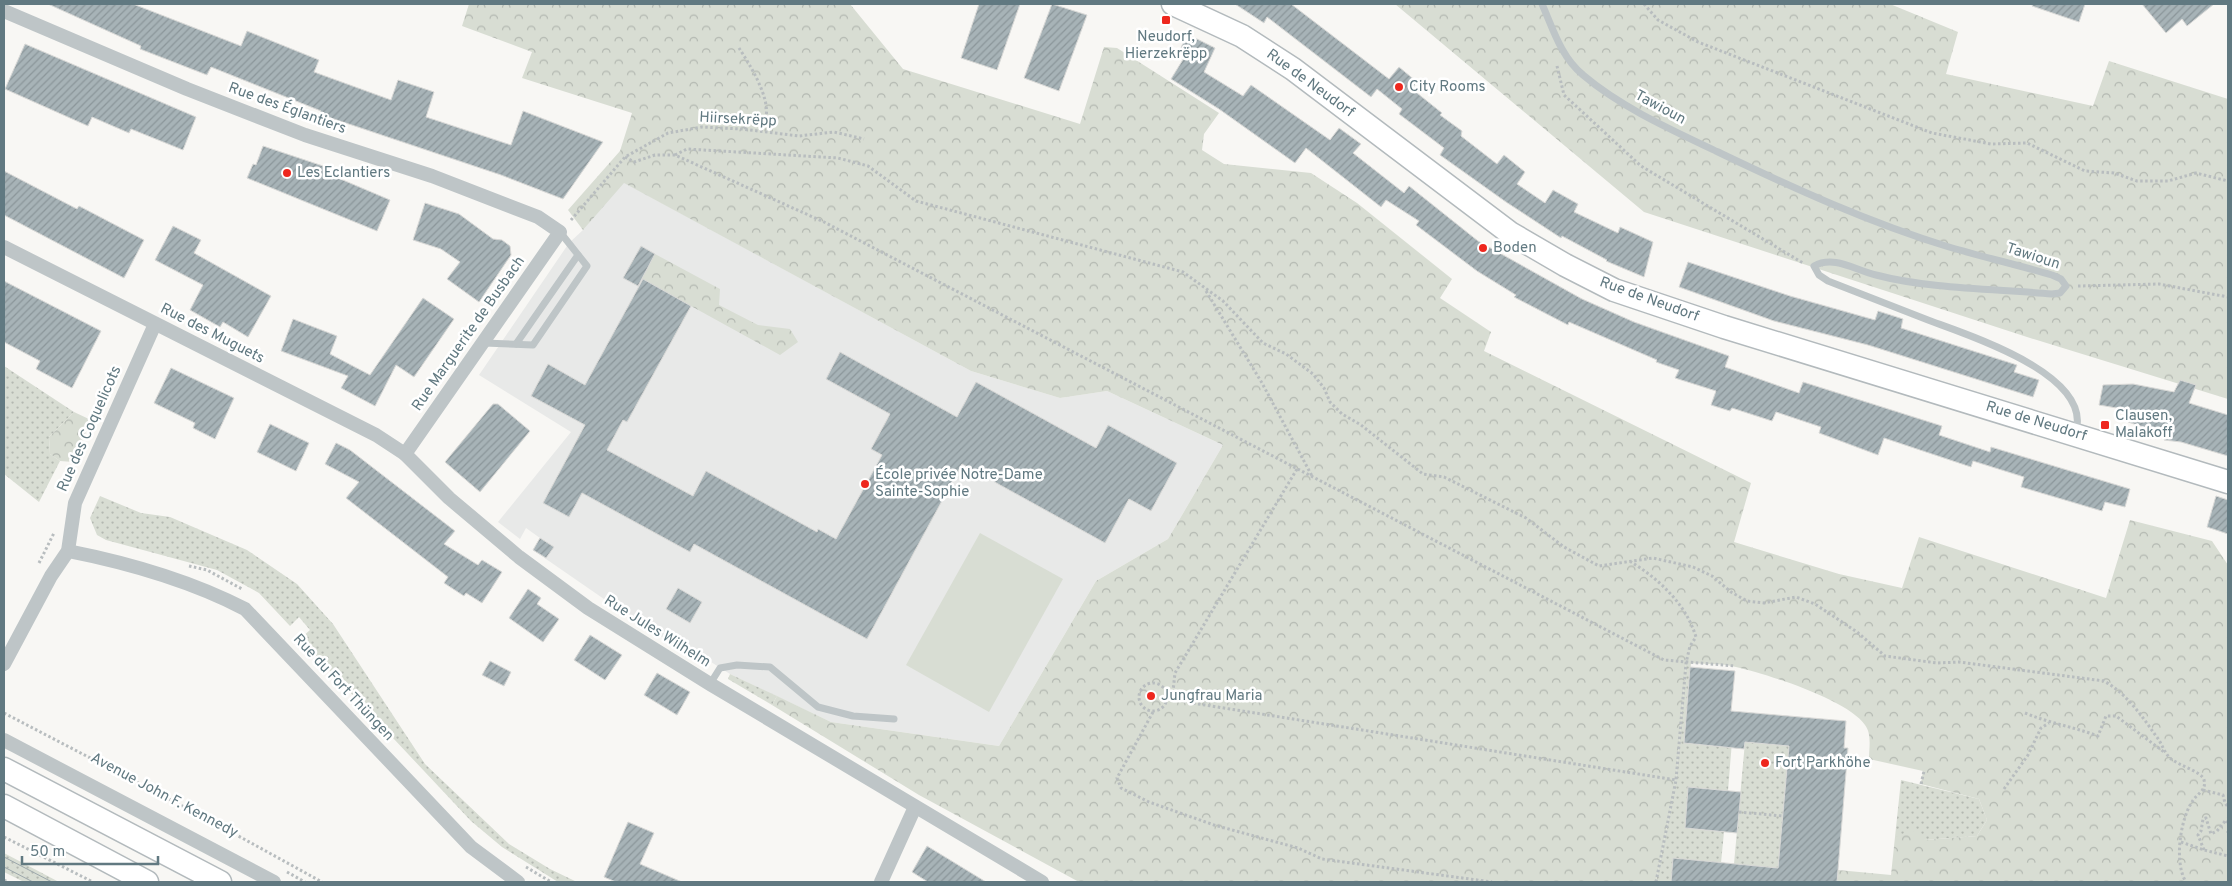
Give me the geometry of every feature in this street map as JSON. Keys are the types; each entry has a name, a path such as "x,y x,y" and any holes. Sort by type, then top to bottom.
{"main road":[{"name":"Rue de Neudorf","path":"1173,4 1242,36 1293,69 1510,233 1565,265 1614,290 1724,327 2102,441 2228,482"},
{"path":"4,769 220,882"},
{"path":"4,806 147,882"}],"street":[{"name":"Rue des Églantiers","path":"4,11 187,89 305,135 432,176 538,217 560,232"},
{"name":"Rue Marguerite de Busbach","path":"404,454 484,343 560,232"},
{"name":"Rue des Muguets","path":"4,247 357,424 404,454"},
{"name":"Rue des Coquelicots","path":"4,664 51,576 68,550 75,503 155,324"},
{"name":"Rue Jules Wilhelm","path":"404,454 449,498 520,557 588,608 710,684 1042,882"},
{"name":"Rue du Fort Thüngen","path":"68,550 211,592 245,609 472,847 514,881"},
{"name":"Avenue John F. Kennedy","path":"4,740 266,880"},
{"path":"881,882 915,807"}],"lane":[{"name":"Tawioun","path":"1542,4 1565,56 1582,75 1623,103 1679,134 1764,174 1864,217 1948,247 2052,275 2061,279 2066,286 2060,293 2052,294 1906,281 1876,275 1834,262 1823,261 1814,266"},
{"path":"484,343 533,345 587,266 560,232"},
{"path":"516,344 578,255"},
{"path":"1814,266 1818,275 1828,281 1996,346 2044,373 2067,394 2076,409 2079,422 2075,434"},
{"path":"710,684 720,668 737,665 770,667 818,707 854,716 894,719"}],"path":[{"path":"1644,4 1658,20 1698,42 1932,133 1981,142 2027,144 2085,171 2114,172 2138,181 2168,181 2196,173 2228,181"},
{"path":"739,48 754,72 768,111 766,117 760,122 752,121 742,129"},
{"path":"1556,60 1564,95 1641,166 1799,262 1814,266"},
{"name":"Hiirsekrëpp","path":"560,232 625,157 668,133 702,127 742,129 799,136 834,132 864,139"},
{"path":"675,155 687,149 838,158 868,166 916,202 1182,272 1223,301 1263,344 1286,354 1313,374 1324,388 1330,402 1342,414 1361,425 1423,474 1444,477 1526,518 1564,548 1599,566 1653,558 1693,567 1712,576 1731,592 1746,601 1764,603 1796,597 1815,604 1857,632 1885,656 1937,664 1960,662 2104,680 2118,688 2158,737 2164,752"},
{"path":"625,157 634,162 654,155 675,155 824,222 1664,660 1736,666"},
{"path":"2066,286 2159,284 2228,297"},
{"path":"1204,288 1262,383 1313,478"},
{"path":"1172,691 1175,673 1296,469"},
{"path":"1630,561 1655,577 1678,602 1696,637 1690,646 1686,662 1676,780 1656,882"},
{"path":"1152,683 1161,686 1166,693 1166,702 1162,709 1153,712 1144,709 1139,702 1139,693 1144,686 1152,683"},
{"path":"1166,693 1172,691"},
{"path":"1172,691 1186,702 1676,780"},
{"path":"1153,712 1116,778 1121,788 1149,802 1214,825 1298,848 1322,859 1492,882"},
{"name":"Avenue John F. Kennedy","path":"4,713 213,822 322,882"},
{"path":"2025,713 2049,723 2074,727 2098,736 2106,716 2116,716 2164,752 2174,762 2202,776 2205,781 2203,790 2192,801 2183,818 2179,865 2186,882"},
{"path":"2004,789 2028,755 2042,728 2049,723"},
{"path":"1921,784 1924,771"},
{"path":"2203,790 2223,795 2225,804 2228,807"},
{"path":"1739,812 1783,816"},
{"path":"2204,850 2198,835 2201,831 2203,819 2206,818 2211,834 2217,831 2226,820 2228,823"},
{"path":"4,837 93,882"},
{"path":"2181,842 2228,856"},
{"path":"4,880 8,882"}],"shaded area":[{"name":"École privée Notre-Dame Sainte-Sophie","path":"623,182 971,371 1060,398 1107,391 1223,445 1168,539 1096,581 999,746 831,722 730,674 711,662 702,663 617,608 533,550 540,538 526,528 520,539 498,522 571,432 479,375 569,243 583,230"}],"green space":[{"path":"469,4 850,4 903,69 1080,124 1104,47 1117,48 1219,113 1204,134 1202,150 1224,164 1311,173 1357,203 1452,279 1440,298 1491,332 1484,351 1751,483 1734,542 1839,574 1902,588 1919,537 2106,598 2130,520 2212,541 2228,565 2228,882 1837,882 1838,870 1891,875 1895,837 1912,830 1925,840 1977,836 1987,820 1979,799 1921,784 1923,771 1869,759 1869,737 1865,725 1842,706 1806,689 1736,667 1718,664 1686,663 1676,780 1656,882 1079,882 919,795 772,705 777,696 831,722 999,746 1096,581 1168,539 1223,445 1107,391 1060,398 971,371 624,183 583,230 568,210 620,151 632,113 522,78 532,52 462,26"},
{"path":"1395,4 1890,4 1958,32 1946,74 2093,106 2109,61 2228,99 2228,399 2027,337 1644,212"},
{"path":"655,254 720,289 719,305 758,325 790,329 798,342 780,355 642,279"},
{"path":"4,366 74,412 49,437 50,454 60,461 39,502 4,474"},
{"path":"74,412 91,420 73,462 60,461 50,454 49,437"},
{"path":"100,496 141,513 170,517 247,550 297,584 333,624 425,764 509,844 550,869 577,882 558,882 502,847 471,821 300,639 310,630 299,617 290,626 259,593 217,570 106,540 97,535 90,518"},
{"path":"980,533 1063,579 989,712 906,665"},
{"path":"1686,663 1691,663 1684,743 1724,747 1732,741 1728,791 1688,787 1685,828 1724,832 1721,863 1674,859 1671,882 1656,882 1676,780"},
{"path":"730,674 777,696 772,705 728,679"},
{"path":"1745,742 1789,746 1778,868 1734,864"},
{"path":"1901,780 1979,799 1987,820 1977,836 1925,840 1895,837"},
{"path":"4,853 59,882 24,882 4,872"}],"building":[{"path":"48,4 133,4 241,46 247,31 319,60 314,72 391,100 398,80 434,92 426,117 511,145 523,111 603,142 563,199 501,175 319,114 321,111 211,67 207,75 140,49 141,46"},
{"path":"979,4 1020,4 997,70 961,58"},
{"path":"1052,4 1087,15 1059,91 1024,78"},
{"path":"1235,4 1291,4 1389,79 1399,67 1417,82 1412,89 1442,113 1440,115 1462,131 1461,136 1497,164 1504,155 1525,172 1517,184 1545,203 1553,190 1578,204 1574,212 1618,233 1620,227 1653,242 1644,277 1606,261 1562,236 1561,238 1506,202 1440,155 1444,148 1399,114 1402,109 1377,89 1371,97 1267,17 1264,23"},
{"path":"2033,4 2085,4 2079,22 2032,6"},
{"path":"2142,4 2214,4 2187,26 2182,19 2166,33"},
{"path":"1187,34 1215,48 1204,72 1243,96 1251,85 1330,140 1339,128 1361,144 1353,153 1404,193 1409,186 1478,241 1582,299 1634,322 1729,356 1725,367 1799,393 1803,382 1942,426 1939,435 1990,452 1991,447 2130,489 2125,507 2105,502 2102,511 2021,487 2024,477 1973,461 1971,467 1884,438 1878,455 1819,433 1821,427 1776,412 1772,421 1732,408 1730,411 1711,405 1716,391 1675,378 1679,370 1656,362 1657,360 1569,322 1568,325 1514,297 1516,295 1477,271 1416,225 1419,221 1386,200 1381,207 1306,148 1295,163 1219,109 1171,79 1187,53 1180,50"},
{"path":"25,44 196,117 183,150 131,129 129,133 92,117 88,126 5,89"},
{"path":"263,146 326,167 324,172 390,200 377,231 247,178 253,164 256,165"},
{"path":"4,171 77,209 79,206 144,240 124,278 4,215"},
{"path":"425,203 459,214 493,239 502,240 510,246 511,255 479,302 447,279 460,262 441,249 413,240"},
{"path":"173,226 201,240 194,253 271,296 248,337 223,322 220,327 190,310 203,285 155,260"},
{"path":"641,246 655,254 638,286 623,278"},
{"path":"1688,262 1790,296 1875,320 1878,311 1903,319 1901,328 2017,365 2014,372 2039,380 2033,397 1868,345 1774,321 1679,287"},
{"path":"643,279 691,306 627,422 623,420 607,450 693,496 706,471 817,532 818,529 836,539 882,455 871,449 890,414 826,379 840,352 957,417 976,382 1096,448 1108,425 1177,463 1151,511 1129,499 1105,543 962,464 867,639 694,544 690,552 582,493 569,517 543,503 585,425 531,396 548,364 585,385"},
{"path":"4,281 101,331 72,388 36,369 40,361 4,342"},
{"path":"423,298 454,319 414,377 396,365 375,406 341,388 348,376 281,351 293,319 337,336 330,354 370,375"},
{"path":"171,368 234,398 215,439 193,428 195,423 154,403"},
{"path":"2180,380 2196,385 2189,403 2228,415 2228,456 2181,442 2164,440 2165,434 2128,422 2129,410 2099,405 2103,385 2133,384 2174,392"},
{"path":"493,404 498,404 530,431 480,492 445,462"},
{"path":"270,424 309,443 296,471 257,452"},
{"path":"336,443 350,450 455,531 444,544 478,565 482,560 502,572 482,603 466,593 464,596 444,583 448,577 346,498 359,482 325,464"},
{"path":"2216,496 2228,500 2228,534 2207,527"},
{"path":"540,538 554,547 546,558 533,550"},
{"path":"678,588 702,602 690,623 666,609"},
{"path":"528,589 541,598 537,604 559,619 543,642 509,618"},
{"path":"590,635 622,655 605,680 574,660"},
{"path":"490,661 511,672 504,686 482,675"},
{"path":"1690,667 1735,671 1731,711 1846,721 1844,748 1848,748 1837,882 1671,882 1673,858 1778,868 1789,746 1745,742 1744,749 1684,743"},
{"path":"657,673 690,692 677,715 644,695"},
{"path":"1688,787 1741,792 1737,833 1685,828"},
{"path":"628,822 654,833 640,864 682,882 616,882 604,877"},
{"path":"927,846 986,882 928,882 912,872"}],"tram line":[{"path":"4,857 52,882"},
{"path":"4,867 33,882"}],"place":[{"name":"Neudorf, Hierzekrëpp","path":"1166,20"},
{"name":"City Rooms","path":"1399,87"},
{"name":"Les Eclantiers","path":"287,173"},
{"name":"Boden","path":"1483,248"},
{"name":"Clausen, Malakoff","path":"2105,425"},
{"name":"École privée Notre-Dame Sainte-Sophie","path":"865,484"},
{"name":"Jungfrau Maria","path":"1151,696"},
{"name":"Fort Parkhöhe","path":"1765,763"}]}
